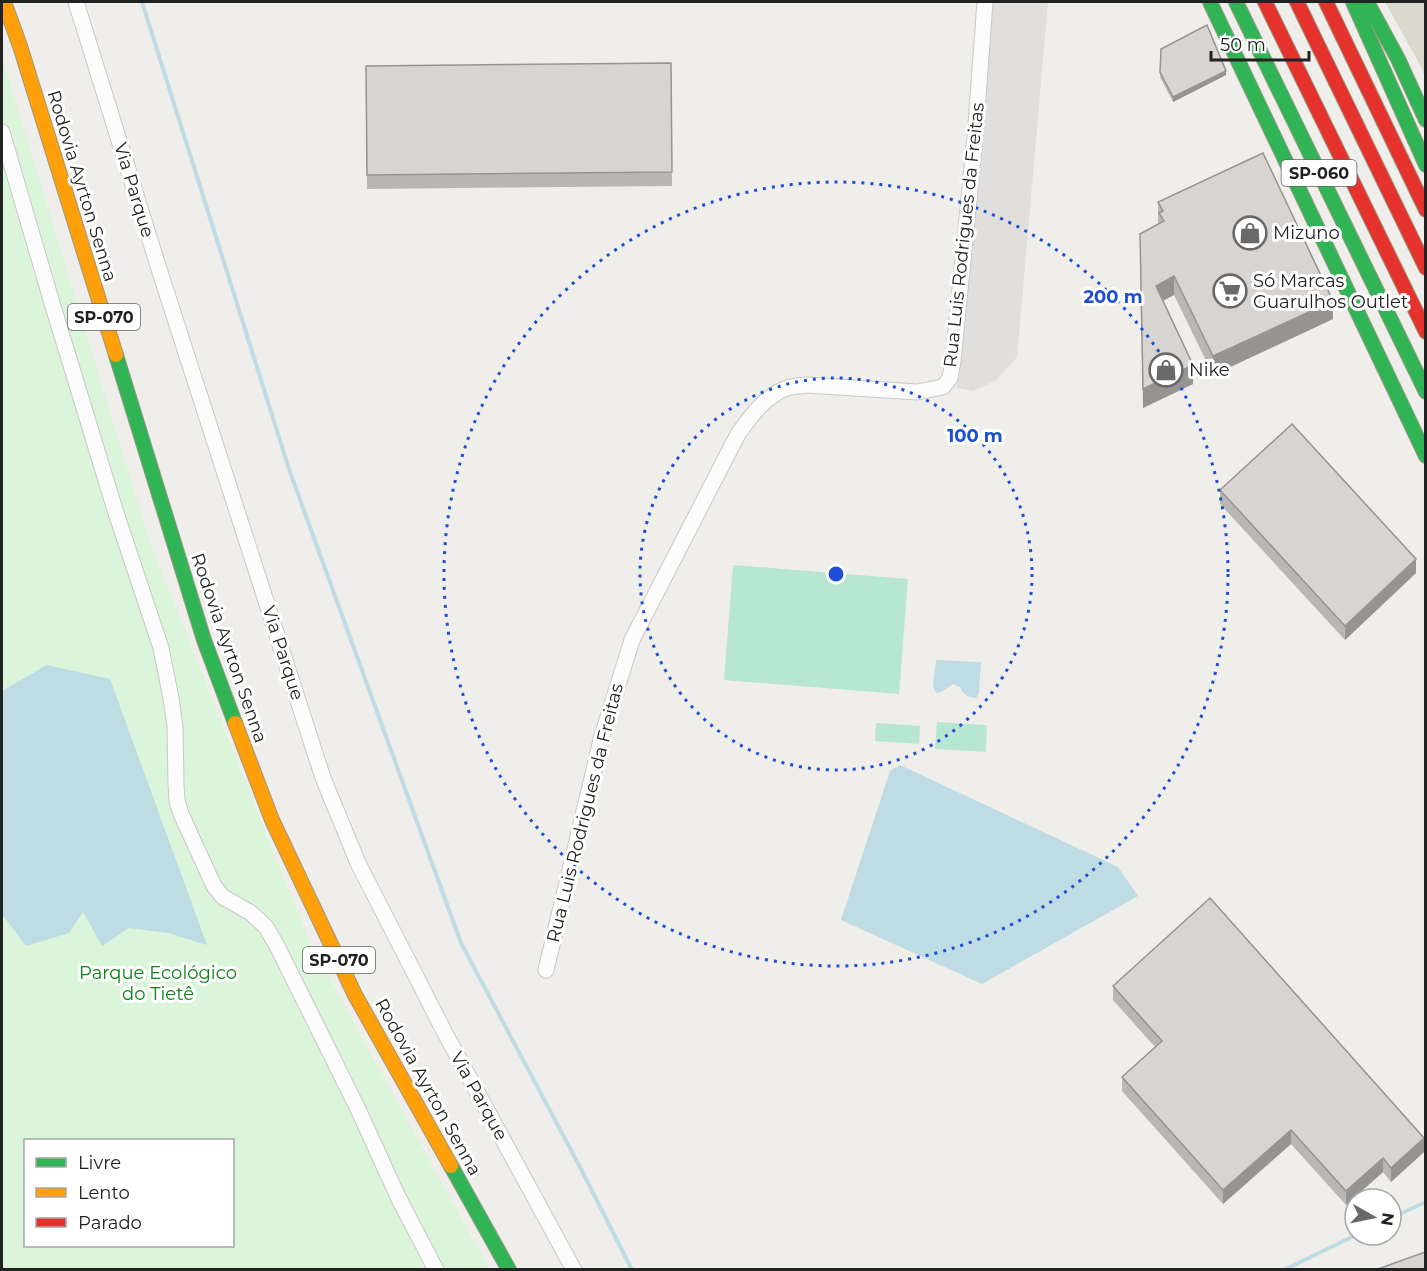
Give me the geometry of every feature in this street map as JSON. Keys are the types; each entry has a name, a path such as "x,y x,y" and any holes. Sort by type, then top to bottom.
{"main road":[{"name":"Rodovia Ayrton Senna","path":"4,2 204,640 272,820 356,995 509,1269"},
{"path":"1210,2 1425,456"},
{"name":"SP-060","path":"1236,2 1425,392"},
{"name":"SP-060","path":"1265,2 1425,332"},
{"name":"SP-060","path":"1297,2 1425,268"},
{"path":"1326,2 1425,210"},
{"path":"1353,2 1425,165"},
{"path":"1367,2 1398,59 1425,120"}],"street":[{"name":"Via Parque","path":"75,2 323,778 358,863 446,1035 574,1269"},
{"name":"Rua Luis Rodrigues da Freitas","path":"546,970 602,736 632,640 738,434 755,411 771,396 788,387 807,385 917,392 944,387 950,378 975,137 985,2"},
{"path":"2,132 116,513 161,648 175,727 177,801 181,814 214,886 223,897 251,913 266,927 277,946 358,1109 398,1197 436,1269"}],"shaded area":[{"path":"992,2 1048,2 1017,358 995,381 973,391 957,388"},
{"path":"1385,2 1425,2 1425,77 1420,65"}],"green space":[{"name":"Parque Ecológico do Tietê","path":"2,57 150,543 310,943 489,1269 2,1269"},
{"path":"733,565 908,579 899,694 724,680"},
{"path":"937,722 987,725 986,752 935,749"},
{"path":"876,723 920,726 919,744 875,741"}],"water":[{"path":"936,660 981,662 979,693 976,698 966,695 960,687 953,684 936,693 933,686"},
{"path":"47,665 110,679 207,945 168,933 129,928 102,946 83,912 69,933 26,946 2,914 2,691"},
{"path":"900,765 1118,867 1138,896 982,984 841,920 890,771"}],"building":[{"path":"1207,25 1226,71 1173,97 1160,72 1161,49"},
{"path":"671,63 672,172 367,175 366,66"},
{"name":"Só Marcas Guarulhos Outlet","path":"1263,153 1333,301 1213,356 1174,276 1156,286 1193,365 1143,389 1140,234 1164,221 1159,213 1163,211 1158,202"},
{"path":"1292,424 1416,559 1345,626 1220,490"},
{"path":"1210,898 1424,1138 1391,1168 1383,1158 1350,1187 1343,1188 1291,1130 1223,1190 1122,1077 1162,1041 1113,986"},
{"path":"1425,1252 1425,1269 1378,1269"}],"waterway":[{"path":"142,2 290,472 461,943 632,1270"},
{"path":"1403,1213 1426,1202"},
{"path":"1284,1270 1343,1241"}],"traffic: fast":[{"path":"1210,2 1426,456"},
{"path":"1236,2 1426,392"},
{"path":"1353,2 1426,165"},
{"path":"1367,2 1398,59 1426,120"},
{"path":"116,355 204,640 235,723"},
{"path":"451,1166 509,1270"}],"traffic: slow":[{"path":"4,2 20,46 116,355"},
{"path":"235,723 272,820 355,995 451,1166"}],"traffic: jam":[{"path":"1265,2 1426,332"},
{"path":"1297,2 1426,268"},
{"path":"1326,2 1426,210"}],"place":[{"name":"Mizuno","path":"1250,233"},
{"name":"Só Marcas Guarulhos Outlet","path":"1230,291"},
{"name":"Nike","path":"1166,370"}]}
